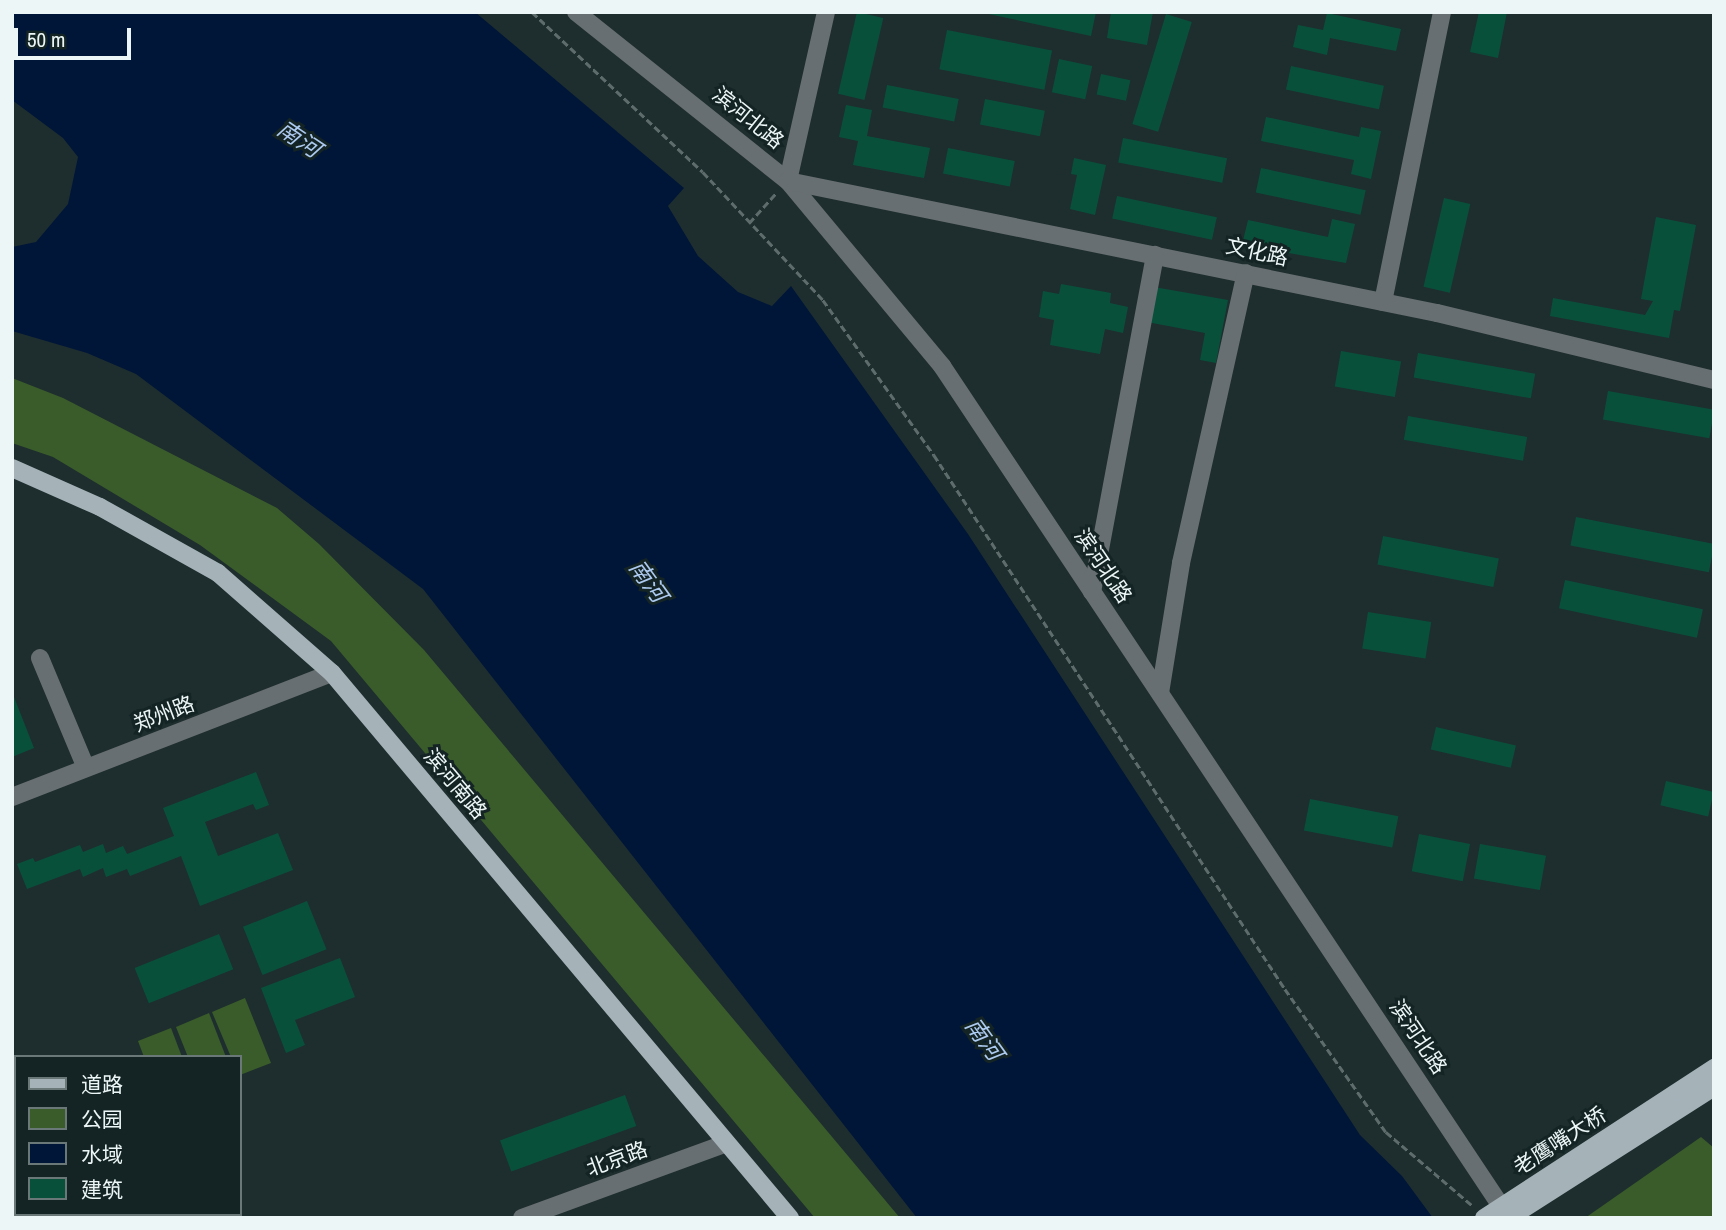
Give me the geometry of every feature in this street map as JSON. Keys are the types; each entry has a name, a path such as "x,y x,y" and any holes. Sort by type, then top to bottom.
{"main road":[{"name":"滨河南路","path":"12,468 100,506 218,573 332,673 790,1218"},
{"path":"1664,1108 1714,1068"},
{"path":"1664,1108 1714,1087"},
{"name":"老鹰嘴大桥","path":"1479,1214 1664,1108"},
{"name":"老鹰嘴大桥","path":"1509,1218 1664,1108"}],"street":[{"name":"滨河北路","path":"576,12 788,181 942,366 1509,1218"},
{"path":"788,181 827,12"},
{"path":"1383,302 1442,12"},
{"name":"文化路","path":"788,181 1383,302 1714,380"},
{"path":"1092,592 1155,255"},
{"path":"1160,693 1181,563 1246,273"},
{"path":"40,658 86,768"},
{"name":"郑州路","path":"12,797 332,673"},
{"name":"北京路","path":"522,1218 727,1143"}],"path":[{"path":"532,12 703,172 823,300 934,456 1285,989 1386,1132 1471,1201 1479,1214"},
{"path":"749,223 788,181"}],"green space":[{"path":"12,378 63,398 277,508 319,544 424,650 900,1218 815,1218 331,641 200,545 53,457 12,443"},
{"path":"245,998 271,1063 242,1074 242,1055 230,1055 212,1012"},
{"path":"209,1013 225,1055 187,1055 176,1027"},
{"path":"171,1028 181,1055 143,1055 138,1041"},
{"path":"1701,1137 1714,1148 1714,1218 1585,1218"}],"water":[{"name":"南河","path":"12,12 475,12 684,188 668,206 698,256 738,292 772,306 791,286 968,534 1360,1135 1402,1176 1433,1218 917,1218 423,589 136,374 87,353 12,331 12,247 36,242 68,204 78,157 63,138 12,100"}],"building":[{"path":"857,12 883,18 864,100 838,94"},
{"path":"979,12 1096,12 1091,36"},
{"path":"1111,12 1153,12 1147,45 1107,38"},
{"path":"1479,12 1507,12 1498,58 1470,52"},
{"path":"1327,13 1401,29 1396,51 1330,38 1327,55 1293,47 1298,25 1323,30"},
{"path":"1166,14 1192,22 1158,132 1132,124"},
{"path":"947,30 1052,50 1044,90 939,69"},
{"path":"1059,59 1092,66 1085,99 1052,92"},
{"path":"1291,66 1384,86 1379,109 1286,89"},
{"path":"1101,74 1130,80 1126,101 1097,95"},
{"path":"887,85 959,99 954,122 883,108"},
{"path":"985,99 1045,111 1040,136 980,125"},
{"path":"846,105 872,110 867,136 930,148 924,178 853,165 858,141 839,137"},
{"path":"1266,117 1359,137 1361,127 1381,131 1371,179 1351,174 1354,160 1261,141"},
{"path":"1123,138 1227,158 1222,183 1118,163"},
{"path":"948,148 1015,161 1010,186 943,174"},
{"path":"1074,158 1106,165 1095,215 1070,209 1077,175 1071,174"},
{"path":"1261,168 1366,190 1360,215 1256,192"},
{"path":"1117,196 1217,217 1212,240 1112,218"},
{"path":"1444,198 1470,204 1450,293 1424,287"},
{"path":"1656,217 1696,225 1680,311 1674,310 1669,338 1550,316 1553,298 1645,315 1653,301 1641,299"},
{"path":"1332,219 1355,224 1346,263 1242,245 1248,220 1328,237"},
{"path":"1061,284 1111,293 1110,303 1128,307 1123,333 1105,329 1100,354 1050,345 1054,320 1039,317 1043,291 1059,294"},
{"path":"1154,287 1228,300 1216,363 1200,360 1205,333 1147,322"},
{"path":"1341,351 1401,362 1395,397 1335,386"},
{"path":"1418,353 1535,374 1531,398 1414,378"},
{"path":"1608,391 1714,410 1709,438 1603,420"},
{"path":"1408,416 1527,437 1523,461 1404,440"},
{"path":"1576,517 1714,544 1709,572 1570,545"},
{"path":"1383,536 1499,559 1493,587 1377,564"},
{"path":"1565,580 1703,609 1697,638 1559,608"},
{"path":"1368,612 1431,622 1425,659 1362,649"},
{"path":"12,692 34,748 12,757"},
{"path":"1436,727 1516,745 1511,768 1431,749"},
{"path":"256,772 269,805 256,810 253,804 205,822 218,856 278,833 293,870 200,906 181,856 130,876 127,869 106,877 103,868 83,877 80,869 27,889 17,864 33,858 35,862 80,845 83,852 103,844 106,853 123,846 127,854 174,836 163,808"},
{"path":"1666,781 1714,792 1708,816 1660,805"},
{"path":"1310,799 1398,816 1392,848 1304,830"},
{"path":"1419,834 1470,844 1463,881 1412,871"},
{"path":"1480,844 1546,856 1540,890 1474,878"},
{"path":"307,901 326,949 263,975 243,927"},
{"path":"219,934 233,969 149,1003 135,968"},
{"path":"340,958 355,997 295,1020 305,1045 286,1053 261,988"},
{"path":"625,1095 636,1126 511,1171 500,1140"}]}
